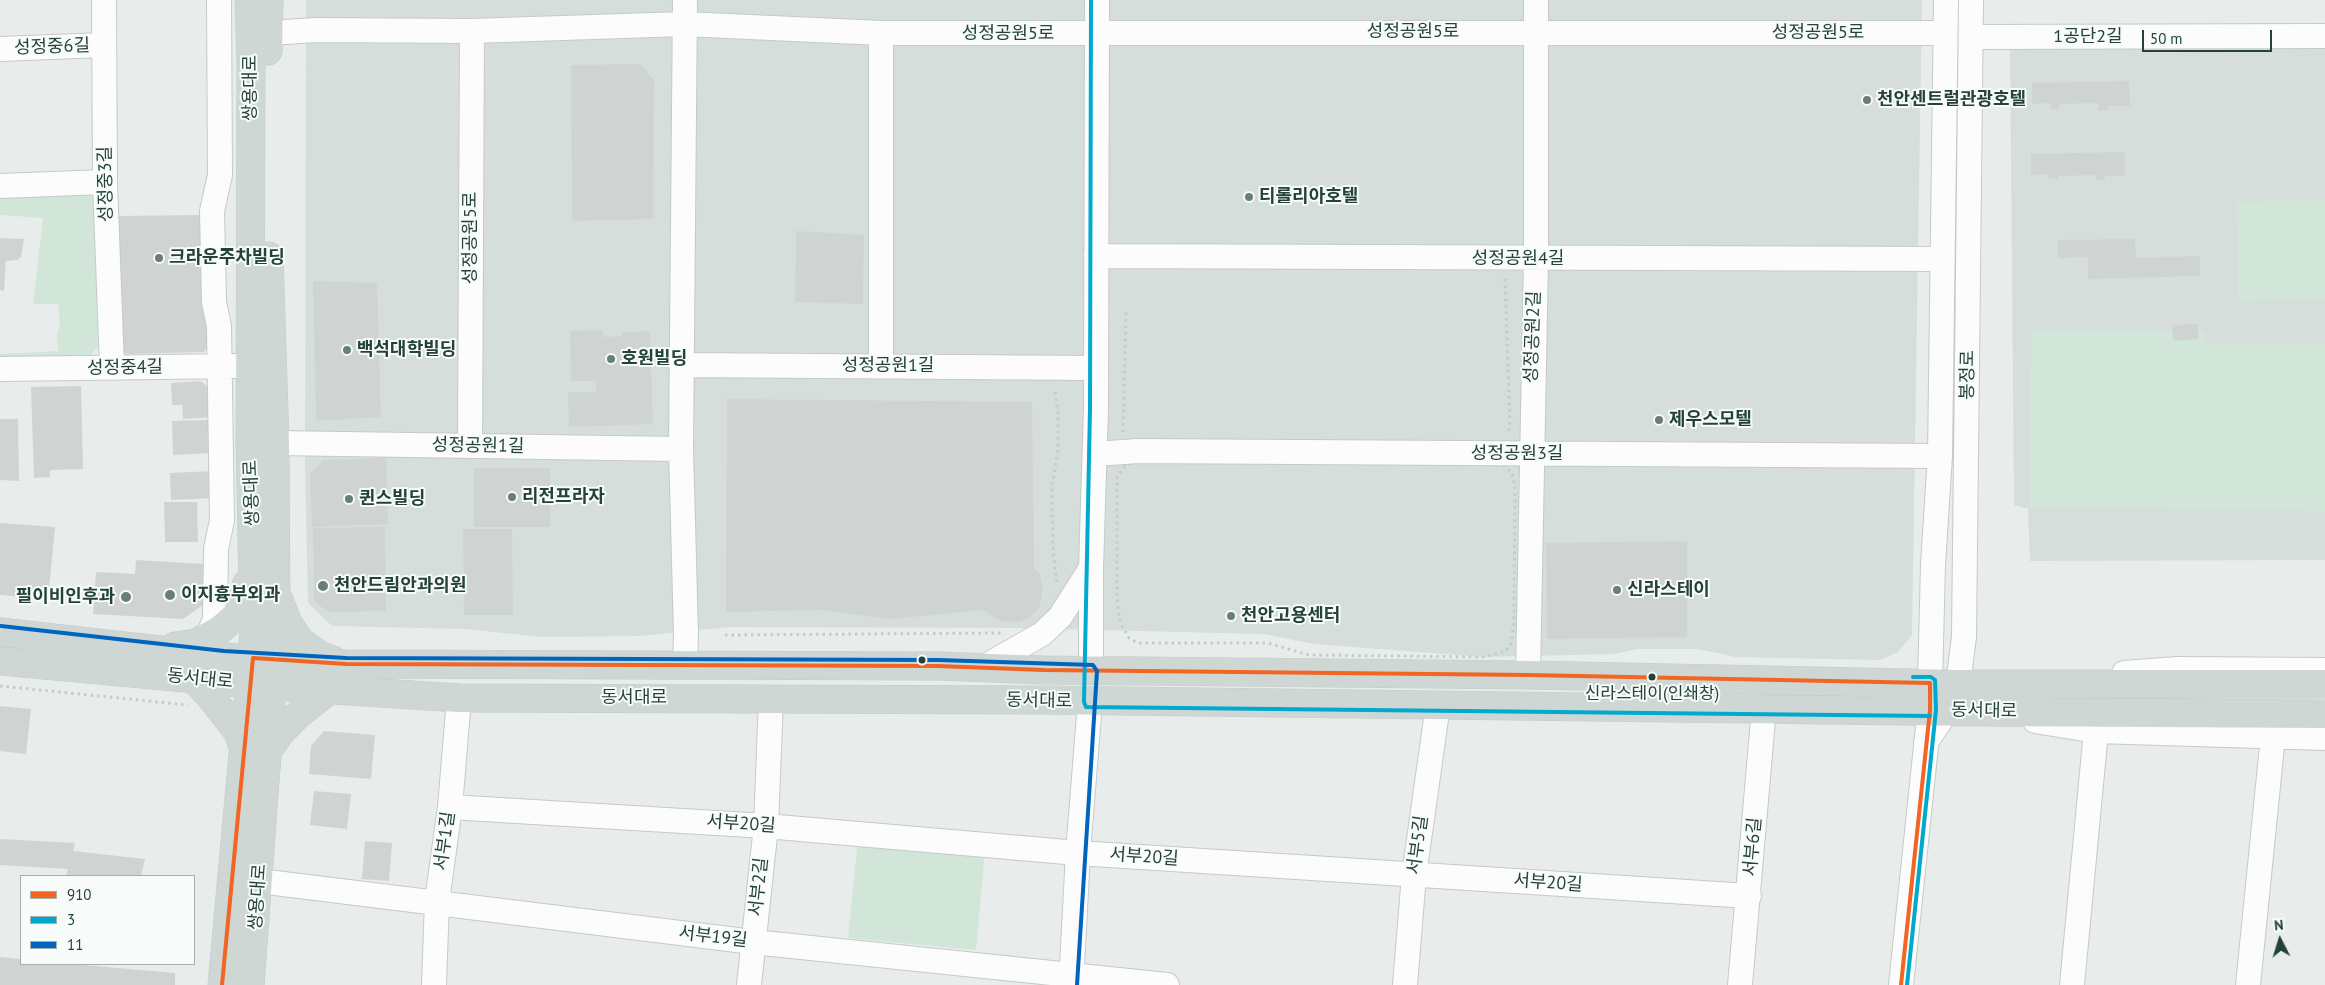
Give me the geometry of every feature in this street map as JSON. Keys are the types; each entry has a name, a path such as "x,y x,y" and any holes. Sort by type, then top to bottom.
{"main road":[{"name":"쌍용대로","path":"249,0 251,62 250,366 253,552 264,658"},
{"name":"쌍용대로","path":"222,985 255,752 264,658 276,580 276,444 270,320 269,0"},
{"path":"154,649 196,643 219,631 237,615 244,596 253,552"},
{"path":"276,580 280,603 288,623 300,641 321,656 346,664"},
{"name":"동서대로","path":"0,632 154,649 346,664 984,667 1091,671 1528,674 1958,684 2325,684"},
{"name":"동서대로","path":"0,661 261,685 332,688 459,698 1764,708 1984,712 2267,724 2325,714"},
{"path":"1090,702 1091,671"},
{"path":"193,678 209,694 255,752 332,688"},
{"name":"봉정로","path":"1930,683 1938,711"},
{"name":"쌍용대로","path":"250,985 260,881 255,752"}],"street":[{"name":"성정중3길","path":"104,0 105,182 112,368"},
{"path":"196,643 210,631 215,619 216,549 222,520 219,326 214,302 212,210 220,175 219,0"},
{"path":"685,0 680,449 686,634 685,665"},
{"path":"1091,671 1091,568 1095,454 1097,0"},
{"name":"성정공원2길","path":"1528,674 1530,453 1536,259 1536,0"},
{"name":"봉정로","path":"1930,683 1933,565 1940,456 1941,259 1946,0"},
{"name":"봉정로","path":"1901,985 1926,742 1938,711 1958,684 1964,637 1971,0"},
{"name":"성정공원5로","path":"269,33 316,30 472,31 684,24 882,33 1945,33"},
{"name":"성정공원5로","path":"470,446 472,31"},
{"path":"881,365 882,33"},
{"name":"1공단2길","path":"1971,38 2325,36"},
{"name":"성정중6길","path":"0,48 104,45"},
{"path":"0,186 105,182"},
{"name":"성정공원4길","path":"1096,256 1941,259"},
{"name":"성정공원1길","path":"681,365 1095,368"},
{"name":"성정중4길","path":"0,369 250,366"},
{"name":"성정공원1길","path":"276,444 680,449"},
{"name":"성정공원3길","path":"1095,454 1138,451 1940,456"},
{"path":"984,667 1042,634 1060,617 1091,568"},
{"path":"1986,684 2177,669 2325,670"},
{"name":"서부1길","path":"434,985 437,901 450,807 459,698"},
{"name":"서부2길","path":"749,985 766,826 771,699"},
{"path":"1072,980 1078,853 1090,702"},
{"name":"서부5길","path":"1405,985 1414,875 1438,705"},
{"name":"서부6길","path":"1740,985 1764,708"},
{"path":"1984,712 2096,731 2267,724 2325,738"},
{"path":"2248,985 2267,724"},
{"path":"2072,985 2096,731"},
{"name":"서부20길","path":"450,807 766,826 1078,853 1749,896"},
{"name":"서부19길","path":"260,881 437,901 753,942 1072,980 1167,985"}],"path":[{"path":"1505,279 1510,426 1506,438"},
{"path":"1123,436 1126,312"},
{"path":"1055,392 1058,412 1058,450 1052,486 1057,587"},
{"path":"1139,460 1484,463 1504,466 1512,474 1515,488 1514,623 1511,644 1506,651 1484,657 1475,657 1309,655 1268,644 1138,643 1129,638 1120,622 1117,599 1117,478 1125,466 1139,460"},
{"path":"725,635 1008,633"},
{"path":"0,686 194,707"}],"shaded area":[{"path":"306,0 1922,0 1912,635 1898,652 1880,660 1735,657 1698,649 1637,649 1615,654 1484,657 1314,644 1264,634 1014,628 729,627 641,636 542,637 465,629 332,626 308,603 305,465"},
{"path":"2010,45 2325,45 2325,560 2030,561 2028,509 2014,505"}],"green space":[{"path":"89,194 96,202 98,346 90,356 0,357 0,354 58,351 57,333 60,325 58,304 33,304 43,218 0,215 0,197"},
{"path":"2325,200 2325,300 2238,301 2237,202"},
{"path":"2031,331 2204,331 2205,343 2325,343 2325,511 2030,507"},
{"path":"858,839 985,851 976,950 848,938"}],"building":[{"path":"640,64 654,80 653,219 572,221 571,65"},
{"path":"2129,81 2130,106 2108,106 2108,110 2098,111 2098,103 2059,104 2059,109 2051,109 2051,103 2032,104 2032,83"},
{"path":"2125,152 2125,176 2105,176 2105,179 2096,180 2096,175 2058,176 2058,179 2049,179 2049,174 2031,175 2031,154"},
{"name":"크라운주차빌딩","path":"201,215 210,344 204,352 126,354 119,348 116,216"},
{"path":"796,231 864,235 863,304 795,302"},
{"path":"0,238 24,239 21,257 17,260 6,261 4,291 0,290"},
{"path":"2135,239 2136,258 2200,256 2200,276 2088,279 2088,257 2058,258 2058,240"},
{"name":"백석대학빌딩","path":"313,281 377,283 381,417 316,421"},
{"path":"2198,324 2198,339 2173,341 2172,325"},
{"name":"호원빌딩","path":"603,330 603,337 622,336 622,332 650,331 653,424 569,427 568,392 596,392 596,381 571,381 570,331"},
{"path":"201,381 210,389 212,417 183,419 182,405 172,405 171,383"},
{"path":"81,386 83,469 50,470 50,477 34,478 31,387"},
{"path":"727,399 1032,402 1034,568 1040,575 1043,589 1040,605 1036,612 1025,620 1017,622 1000,621 983,610 891,619 820,610 726,612"},
{"path":"0,419 18,419 19,481 0,480"},
{"path":"211,420 212,453 173,455 172,421"},
{"name":"퀸스빌딩","path":"386,458 388,524 312,527 310,474 323,460"},
{"name":"리전프라자","path":"474,468 550,468 550,527 474,527"},
{"path":"213,471 214,498 171,500 170,473"},
{"path":"164,502 197,502 198,542 165,542"},
{"path":"0,523 55,527 48,599 0,595"},
{"path":"385,527 386,611 328,612 314,601 313,528"},
{"path":"463,529 512,529 513,615 464,615"},
{"name":"신라스테이","path":"1687,541 1687,637 1547,639 1546,543"},
{"path":"136,560 206,564 203,605 183,619 93,614 96,572 135,574"},
{"path":"0,706 31,709 26,754 0,751"},
{"path":"324,731 375,735 371,779 309,774 311,746"},
{"path":"314,791 351,794 347,829 310,825"},
{"path":"0,839 75,843 73,851 145,859 141,875 66,875 68,869 0,865"},
{"path":"365,841 392,843 389,881 362,879"},
{"path":"0,957 20,959 20,965 83,965 175,973 175,985 0,985"}],"transit line":[{"name":"3","path":"1091,0 1090,409 1084,702 1086,707 1930,716"},
{"name":"11","path":"1,626 224,651 346,658 938,660 1093,665 1097,671 1077,985"},
{"name":"910","path":"222,985 253,658 346,664 938,666 1043,670 1528,675 1930,683 1930,710 1901,985"},
{"name":"3","path":"1907,985 1936,710 1935,680 1931,677 1913,677"}],"place":[{"name":"천안센트럴관광호텔","path":"1867,100"},
{"name":"티롤리아호텔","path":"1249,197"},
{"name":"크라운주차빌딩","path":"159,258"},
{"name":"백석대학빌딩","path":"347,350"},
{"name":"호원빌딩","path":"611,359"},
{"name":"제우스모텔","path":"1659,420"},
{"name":"리전프라자","path":"512,497"},
{"name":"퀸스빌딩","path":"349,499"},
{"name":"천안드림안과의원","path":"323,586"},
{"name":"신라스테이","path":"1617,590"},
{"name":"이지흉부외과","path":"170,595"},
{"name":"필이비인후과","path":"126,597"},
{"name":"천안고용센터","path":"1231,616"},
{"name":"신라스테이(인쇄창)","path":"1652,677"}]}
